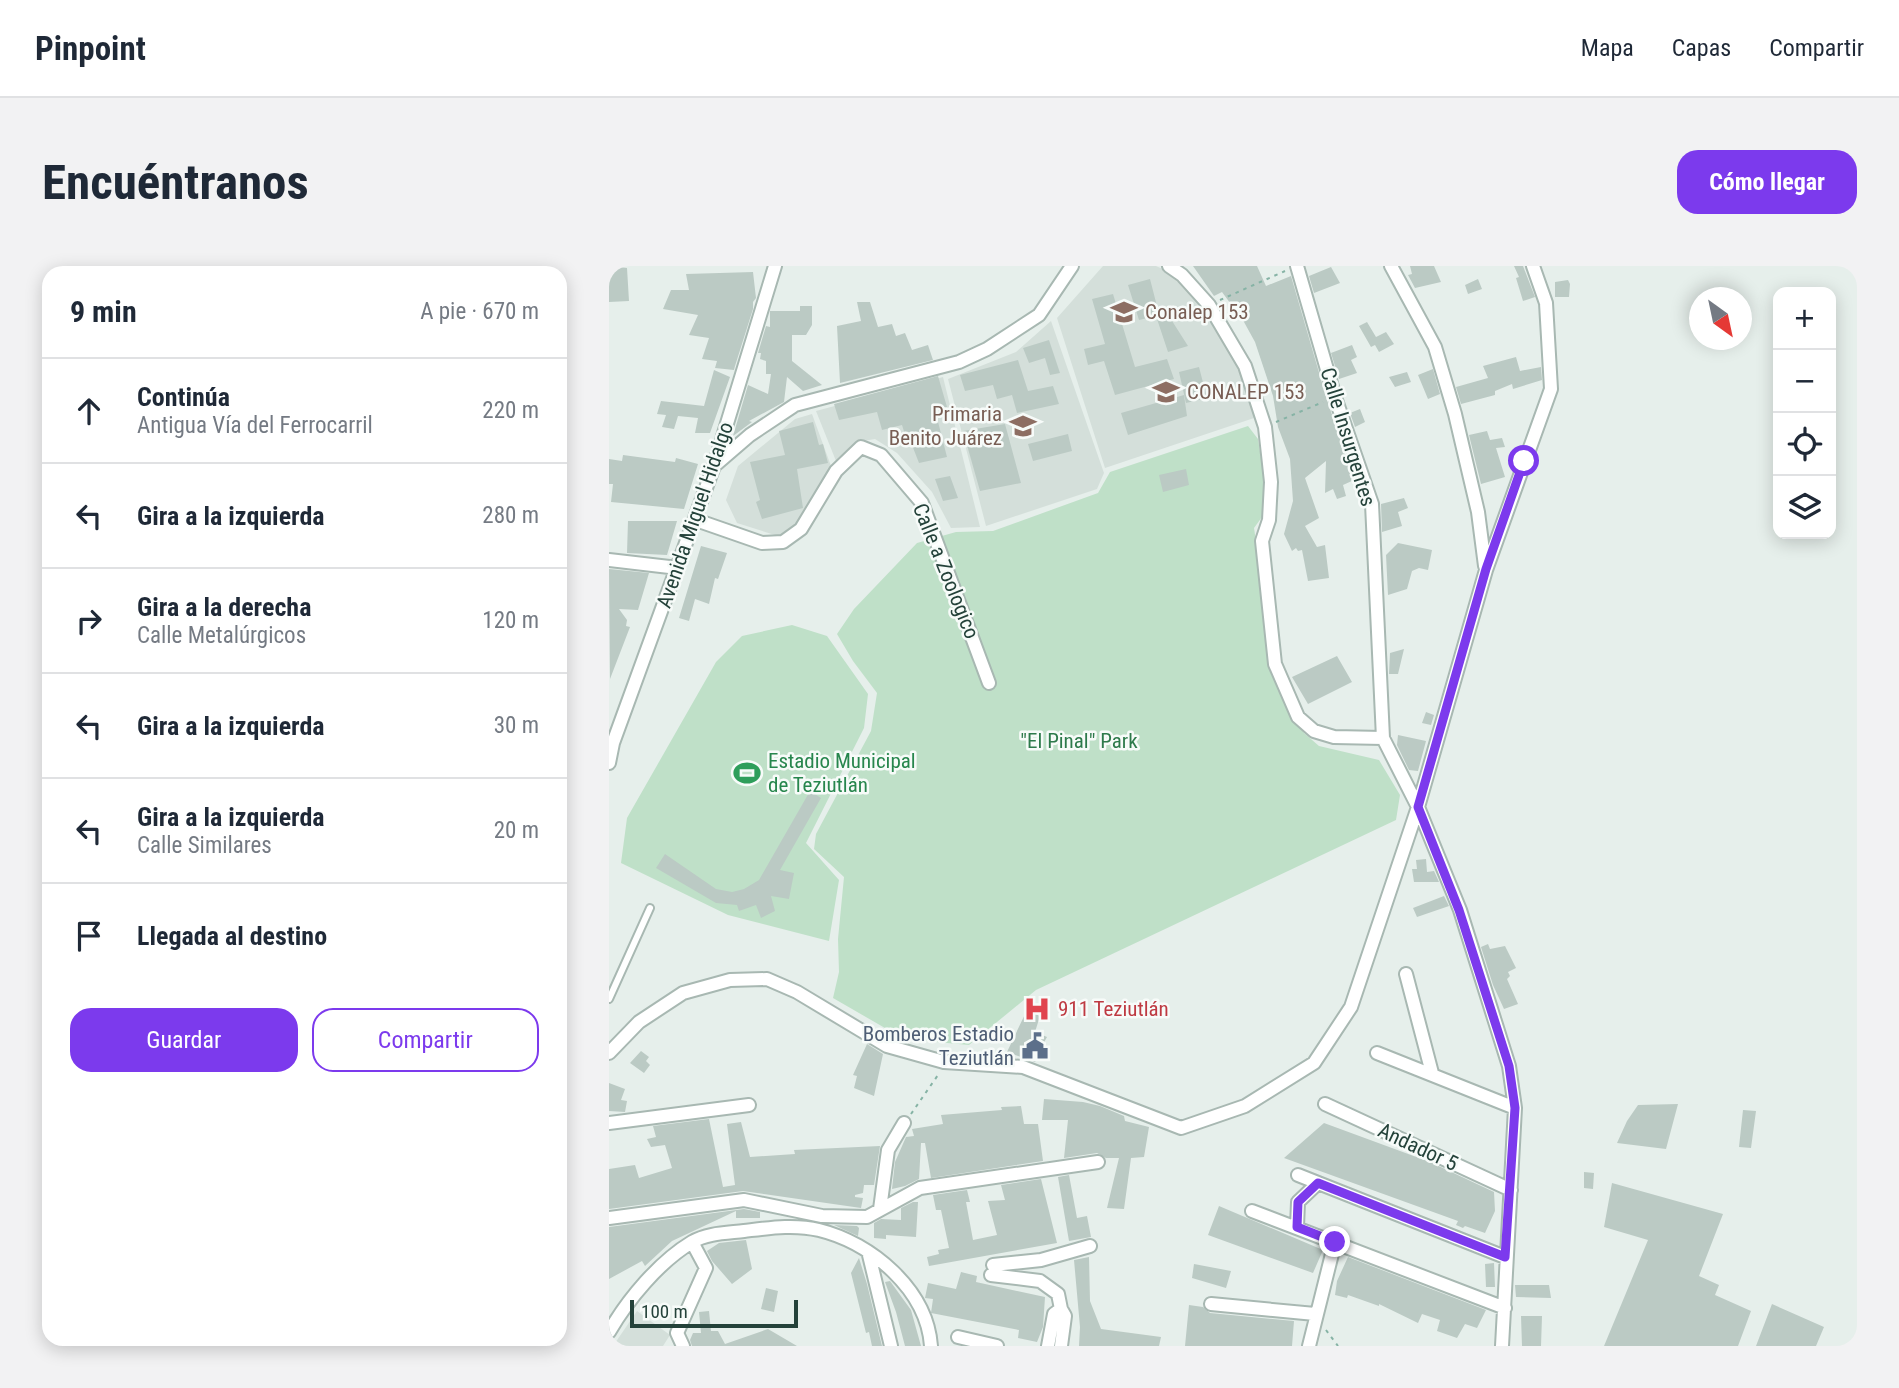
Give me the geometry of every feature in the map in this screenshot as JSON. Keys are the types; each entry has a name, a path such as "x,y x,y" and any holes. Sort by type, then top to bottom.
{"street":[{"name":"Avenida Miguel Hidalgo","path":"610,755 696,520 775,266"},
{"path":"714,466 750,435 795,405 958,362 987,349 1039,315 1072,266"},
{"path":"1169,266 1182,275 1209,305 1245,366 1265,427 1271,482 1269,520 1262,541 1275,664 1298,717 1314,732 1334,737 1383,738 1418,807 1468,936 1509,1066 1515,1108 1502,1346"},
{"name":"Calle Insurgentes","path":"1296,266 1335,397 1372,503 1383,738"},
{"path":"1391,266 1436,347 1478,512 1486,569"},
{"path":"609,1054 639,1022 683,993 730,980 767,979 797,992 887,1046 944,1062 1023,1067 1181,1128 1245,1106 1314,1063 1351,1007 1418,807 1486,569 1551,389 1546,303 1533,266"},
{"name":"Calle a Zoologico","path":"696,520 762,543 783,541 801,529 836,471 861,447 881,455 922,503 989,683"},
{"path":"609,560 678,568"},
{"path":"1405,974 1432,1073"},
{"path":"1377,1053 1515,1108"},
{"name":"Andador 5","path":"1325,1104 1511,1190"},
{"path":"609,1122 749,1105"},
{"path":"880,1209 888,1150 904,1123"},
{"path":"609,1218 744,1200 822,1216 867,1217 921,1188 1098,1162"},
{"path":"1298,1175 1505,1257"},
{"path":"1297,1227 1298,1202 1318,1183"},
{"path":"1252,1211 1505,1308"},
{"path":"819,1230 822,1216"},
{"path":"609,1332 649,1278 692,1242 707,1236 784,1226 819,1230 852,1244 887,1266 910,1288 930,1332 931,1346"},
{"path":"683,1346 677,1333 706,1268 692,1242"},
{"path":"1309,1346 1335,1242"},
{"path":"1061,1346 1065,1316 1058,1294 1040,1281 992,1270 1090,1246"},
{"path":"869,1255 891,1346"},
{"path":"1040,1281 1041,1260"},
{"path":"1211,1304 1315,1314"},
{"path":"1048,1346 1054,1314 1061,1309"},
{"path":"958,1337 997,1346"}],"lane":[{"path":"609,999 650,908"}],"path":[{"path":"1209,305 1296,266"},
{"path":"1265,427 1335,397"},
{"path":"904,1123 938,1075"},
{"path":"1315,1314 1338,1346"}],"shaded area":[{"name":"CONALEP 153","path":"1103,266 1156,266 1191,282 1246,367 1254,418 1105,468 1057,318"},
{"name":"Primaria Benito Juárez","path":"1051,321 1104,473 1097,489 986,526 948,379 1016,352"},
{"path":"943,377 980,527 951,528 932,492 897,453 875,439 863,441 836,461 816,411"},
{"path":"812,414 831,466 796,528 778,536 737,523 726,500 738,466 795,419"},
{"path":"637,1311 670,1335 663,1346 613,1346"}],"green space":[{"name":"\"El Pinal\" Park","path":"1248,426 1258,439 1265,483 1262,517 1254,528 1277,681 1304,733 1319,746 1379,760 1400,795 1396,820 1036,990 969,1045 904,1039 833,998 839,972 838,939 844,877 814,849 816,834 871,731 877,693 837,634 854,609 917,543 956,532 993,531 1098,493 1110,472"},
{"name":"Estadio Municipal de Teziutlán","path":"792,625 827,636 868,694 864,728 806,843 839,880 829,941 728,915 621,863 627,818 716,662 742,636"}],"building":[{"path":"609,266 627,268 629,301 609,302"},
{"path":"1193,266 1257,266 1266,286 1291,276 1327,400 1354,480 1343,485 1346,496 1337,499 1333,489 1325,493 1326,461 1305,478 1319,518 1305,526 1317,547 1325,545 1329,578 1308,581 1302,550 1298,551 1296,548 1292,551 1284,534 1293,501 1290,459 1278,427 1273,396 1255,342 1222,292 1214,296"},
{"path":"1410,266 1434,266 1441,282 1415,288 1408,275 1412,274"},
{"path":"1514,266 1523,266 1535,297 1523,301 1516,278 1519,277"},
{"path":"1331,267 1340,283 1314,293 1309,276"},
{"path":"753,272 756,298 734,370 715,368 717,361 702,359 709,338 689,335 698,315 663,309 671,290 689,290 686,274"},
{"path":"1150,279 1159,314 1167,313 1188,346 1168,352 1156,316 1139,320 1128,285"},
{"path":"1478,279 1482,289 1468,294 1465,285"},
{"path":"1568,280 1569,297 1555,297 1555,282"},
{"path":"1113,294 1135,367 1167,359 1174,379 1115,395 1104,361 1088,365 1084,349 1105,344 1092,299"},
{"path":"857,302 870,302 878,327 892,324 896,336 905,333 912,350 928,345 933,360 840,383 837,326 861,321"},
{"path":"800,306 812,306 812,325 806,335 792,335 792,361 822,385 803,391 787,377 784,402 749,421 752,422 733,436 748,385 768,394 771,374 766,374 766,361 760,359 761,353 758,353 766,326 770,327 770,311 800,311"},
{"path":"1367,322 1376,337 1386,332 1394,344 1379,352 1375,345 1371,347 1359,326"},
{"path":"1049,340 1060,373 1050,375 1045,358 1029,363 1023,348"},
{"path":"1352,345 1357,357 1351,360 1357,373 1339,379 1331,353"},
{"path":"1516,357 1520,371 1541,367 1542,380 1513,389 1512,384 1495,391 1495,395 1461,404 1456,387 1488,378 1483,366"},
{"path":"1018,360 1028,391 1053,386 1059,404 1017,413 1012,395 997,399 993,385 965,391 960,375"},
{"path":"1199,367 1207,398 1186,403 1179,372"},
{"path":"1433,369 1440,394 1428,399 1418,375"},
{"path":"714,370 730,377 710,433 695,433 698,418 678,416 674,429 662,427 666,415 657,414 661,401 704,406"},
{"path":"1407,372 1411,382 1395,387 1389,377"},
{"path":"938,376 947,407 935,410 947,457 919,463 902,425 882,430 877,412 839,420 834,404"},
{"path":"1184,395 1187,416 1128,435 1121,413"},
{"path":"1360,409 1365,422 1355,427 1350,413"},
{"path":"813,422 819,445 823,444 828,463 797,469 803,508 762,519 756,502 760,500 750,462 785,455 779,431"},
{"path":"1005,424 1021,483 980,491 963,431"},
{"path":"1487,431 1490,440 1502,438 1505,447 1496,448 1505,477 1481,484 1469,435"},
{"path":"1068,434 1072,451 1033,461 1028,444"},
{"path":"623,455 675,462 676,458 698,464 684,509 611,502 613,484 609,484 609,459 622,461"},
{"path":"1186,469 1189,485 1163,492 1159,475"},
{"path":"950,476 958,498 943,501 935,479"},
{"path":"1404,498 1408,508 1398,512 1402,526 1382,532 1381,504"},
{"path":"628,521 677,521 667,555 627,553"},
{"path":"1398,543 1432,550 1428,570 1419,568 1412,571 1407,589 1388,595 1386,555"},
{"path":"701,546 727,553 718,579 715,578 709,604 695,599 689,621 679,618"},
{"path":"609,569 649,573 638,610 619,609 627,620 626,626 630,627 610,679"},
{"path":"1404,649 1398,674 1389,674 1390,653"},
{"path":"1337,656 1352,682 1308,704 1292,677"},
{"path":"1426,712 1434,715 1431,725 1422,723"},
{"path":"1398,735 1426,741 1418,771 1409,770 1397,745"},
{"path":"810,791 821,798 780,870 794,873 789,899 771,896 775,911 761,918 756,905 739,911 737,905 716,903 656,868 665,854 716,889 732,892 744,889 759,880"},
{"path":"1426,859 1427,872 1434,871 1439,882 1414,882 1412,869 1417,869 1416,860"},
{"path":"1444,896 1449,906 1417,917 1413,908"},
{"path":"1488,944 1490,949 1505,946 1516,968 1508,972 1510,976 1507,979 1518,1004 1504,1009 1481,947"},
{"path":"1027,1010 1040,1016 1035,1032 1047,1037 1041,1048 1047,1051 1043,1061 1038,1058 1035,1062 1007,1052"},
{"path":"867,1044 883,1054 874,1096 854,1088 857,1076 853,1075"},
{"path":"641,1051 649,1057 646,1061 650,1065 644,1073 630,1063"},
{"path":"609,1083 625,1089 621,1100 627,1101 625,1112 609,1111"},
{"path":"1044,1099 1100,1106 1124,1116 1125,1121 1149,1127 1144,1157 1131,1158 1124,1209 1107,1208 1119,1158 1106,1158 1097,1153 1064,1158 1068,1120 1042,1120"},
{"path":"1678,1104 1666,1149 1617,1143 1638,1105"},
{"path":"1021,1106 1024,1124 1038,1124 1043,1161 931,1178 925,1143 921,1143 919,1179 892,1189 895,1162 906,1137 914,1136 912,1129 943,1124 941,1115"},
{"path":"1743,1110 1756,1111 1751,1148 1739,1147"},
{"path":"709,1119 723,1187 735,1185 727,1124 741,1122 750,1157 795,1154 794,1150 880,1146 874,1185 864,1185 863,1193 855,1195 863,1198 861,1208 743,1191 609,1209 609,1169 635,1165 639,1178 672,1168 665,1145 651,1147 647,1139 656,1137 653,1126"},
{"path":"1324,1123 1430,1162 1494,1192 1495,1211 1485,1233 1465,1226 1463,1228 1456,1225 1458,1221 1284,1158"},
{"path":"1584,1172 1594,1173 1593,1189 1584,1188"},
{"path":"1069,1175 1077,1218 1087,1216 1091,1237 1069,1241 1058,1177"},
{"path":"1041,1179 1057,1243 929,1266 927,1257 939,1254 938,1250 949,1248 941,1210 936,1210 933,1195 967,1190 970,1202 966,1202 973,1240 997,1235 988,1201 1005,1200 1001,1185"},
{"path":"1612,1183 1723,1214 1699,1276 1719,1285 1715,1295 1751,1311 1738,1346 1604,1346 1648,1240 1604,1227"},
{"path":"918,1202 916,1237 886,1235 886,1239 874,1238 874,1223 881,1219 901,1220 901,1208"},
{"path":"1219,1206 1323,1250 1313,1273 1208,1235"},
{"path":"744,1209 760,1212 760,1218 736,1218 736,1211 672,1241 645,1266 642,1261 609,1279 609,1227"},
{"path":"834,1225 857,1226 858,1236"},
{"path":"746,1240 752,1269 732,1284 707,1251 719,1243"},
{"path":"1089,1257 1090,1301 1101,1329 1161,1337 1159,1346 1079,1346 1080,1327 1074,1260"},
{"path":"1348,1257 1486,1310 1477,1328 1465,1324 1457,1338 1437,1331 1440,1320 1422,1314 1418,1323 1379,1304 1348,1295 1347,1298 1335,1295 1337,1281"},
{"path":"859,1258 882,1346 872,1346 869,1332 866,1333 851,1273"},
{"path":"1494,1263 1495,1287 1486,1287 1485,1264"},
{"path":"1194,1264 1231,1271 1226,1288 1192,1278"},
{"path":"961,1272 977,1276 976,1282 1045,1297 1043,1327 1037,1342 1018,1338 1019,1330 931,1313 933,1299 925,1298 928,1283 956,1289"},
{"path":"890,1281 911,1310 921,1346 905,1346 885,1282"},
{"path":"1515,1285 1549,1285 1551,1298 1516,1297"},
{"path":"766,1288 778,1291 774,1312 761,1309"},
{"path":"1772,1304 1824,1327 1816,1346 1756,1346"},
{"path":"1189,1305 1203,1307 1210,1313 1294,1321 1292,1346 1185,1346"},
{"path":"709,1311 711,1331 718,1331 725,1344 768,1329 797,1346 692,1346 690,1340 693,1333 701,1333 699,1312"},
{"path":"1521,1316 1542,1316 1541,1346 1522,1346"}],"place":[{"name":"Conalep 153","path":"1124,312"},
{"name":"CONALEP 153","path":"1166,392"},
{"name":"Primaria Benito Juárez","path":"1023,426"},
{"name":"Estadio Municipal de Teziutlán","path":"747,773"},
{"name":"911 Teziutlán","path":"1037,1009"},
{"name":"Bomberos Estadio Teziutlán","path":"1035,1046"}],"route":[{"path":"1335,1242 1297,1227 1298,1202 1318,1183 1505,1257 1515,1108 1509,1066 1459,910 1418,807 1486,569 1524,461"}]}
